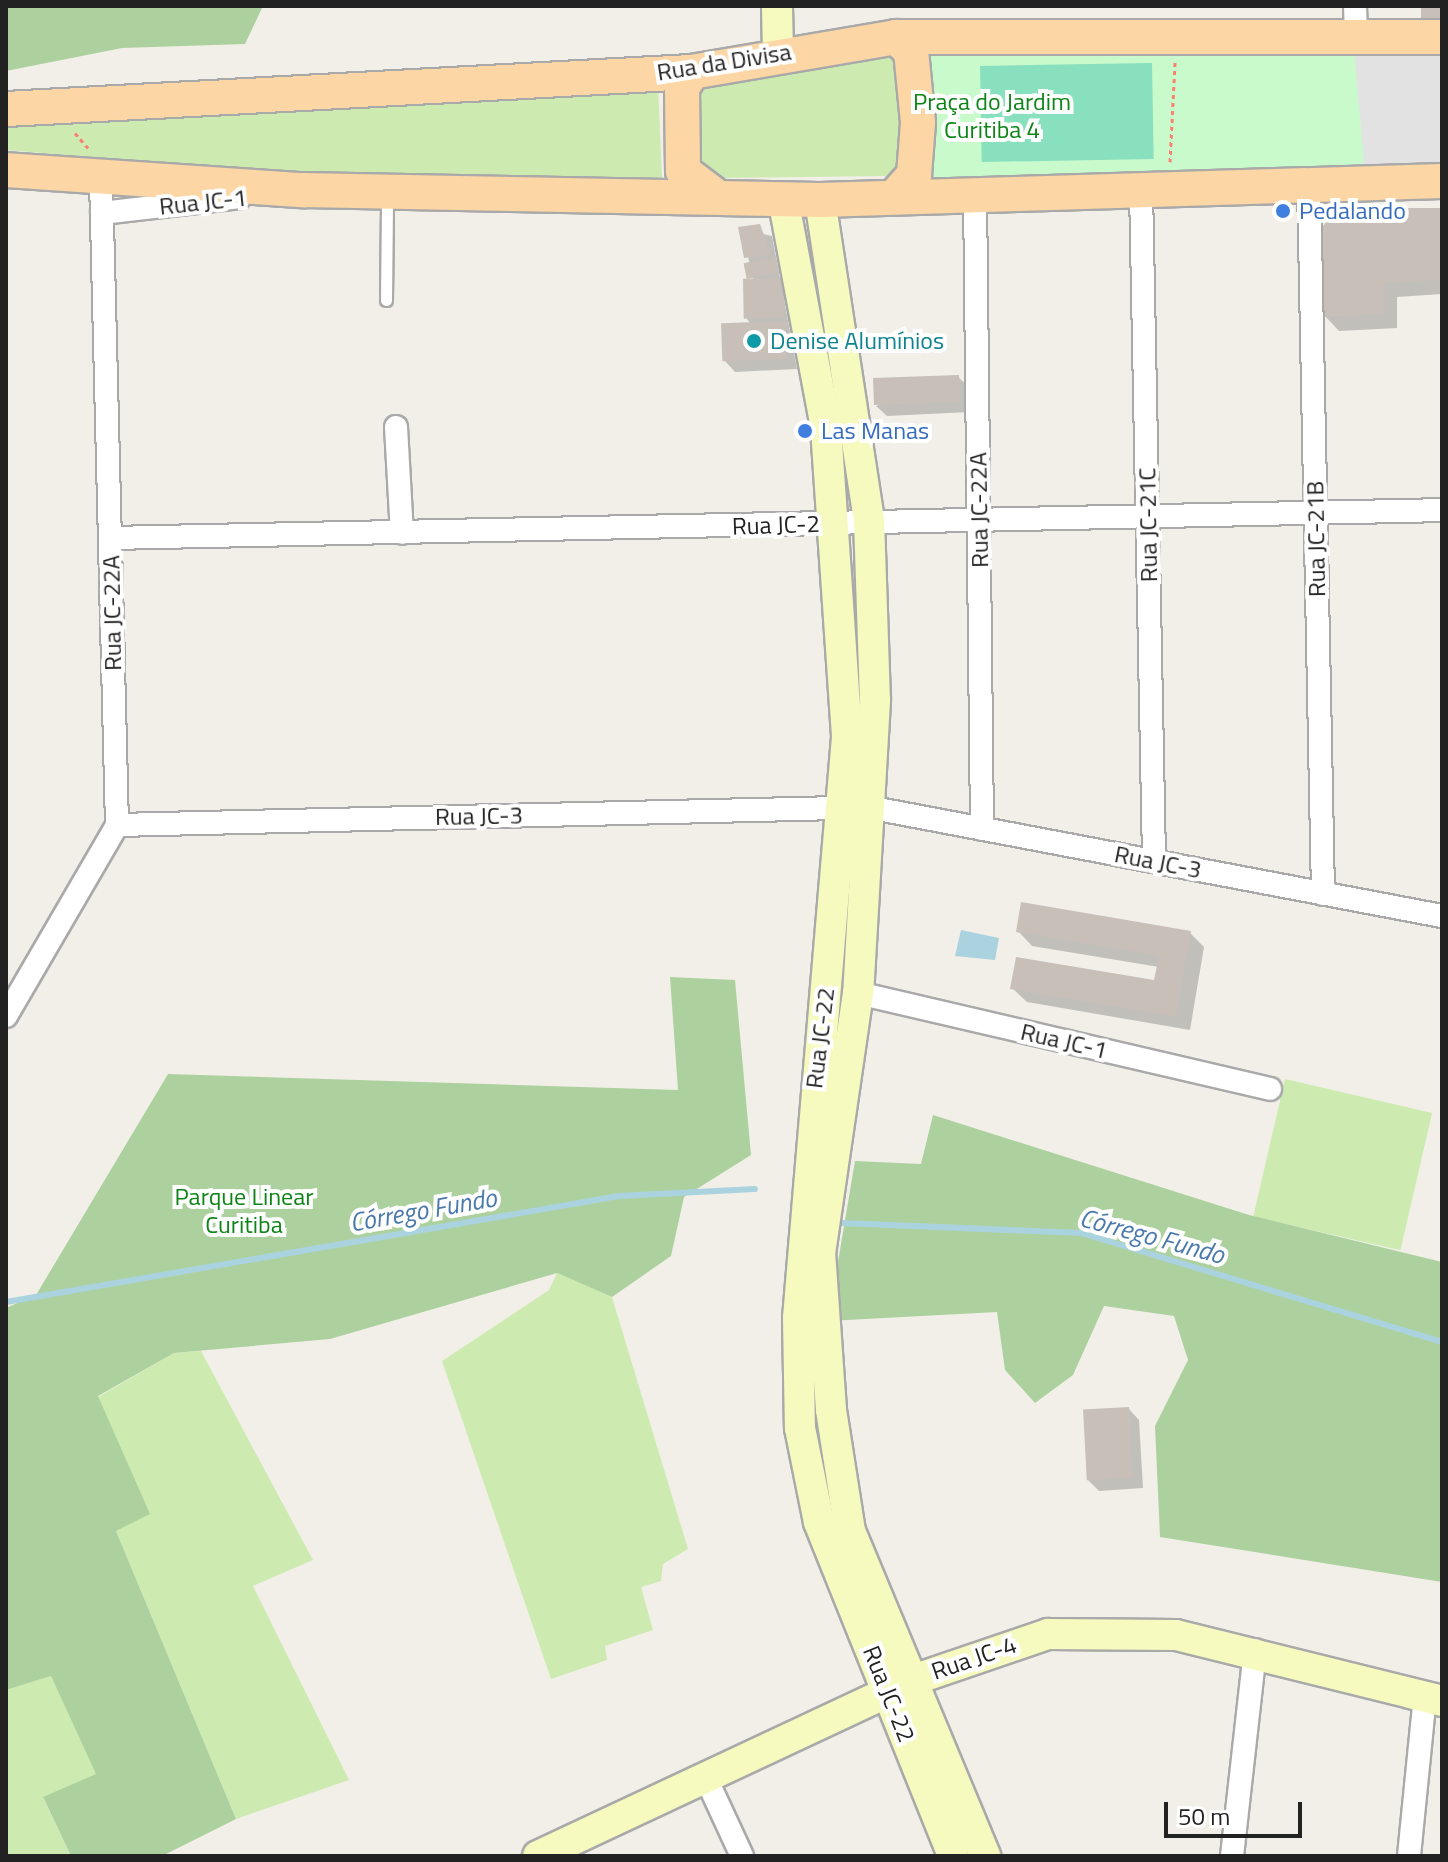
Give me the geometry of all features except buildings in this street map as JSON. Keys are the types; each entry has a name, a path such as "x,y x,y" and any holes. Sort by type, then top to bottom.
{"main road":[{"path":"777,6 778,53"},
{"name":"Rua da Divisa","path":"6,109 692,72 778,53 896,37 1176,38 1355,23 1442,37"},
{"path":"896,37 911,51 918,123 914,175 897,194"},
{"path":"692,72 682,88 683,171 716,196"},
{"path":"6,170 102,197 303,190 820,200 897,194 1442,181"},
{"name":"Rua JC-22","path":"783,198 826,428 847,737 840,808 825,1110 798,1318 800,1428 819,1522 985,1856"},
{"name":"Rua JC-22","path":"820,200 869,520 873,808 858,993 825,1110"},
{"name":"Rua JC-4","path":"544,1855 901,1687 1033,1638 1099,1629 1255,1650 1433,1698"},
{"name":"Rua JC-22","path":"901,1687 953,1856"}],"street":[{"name":"Rua JC-21B","path":"1309,184 1323,894"},
{"name":"Rua JC-21C","path":"1154,861 1147,516 1155,188"},
{"name":"Rua JC-22A","path":"975,192 982,829"},
{"name":"Rua JC-22A","path":"102,197 117,825"},
{"path":"396,427 402,533"},
{"name":"Rua JC-2","path":"110,538 1442,510"},
{"name":"Rua JC-3","path":"117,825 840,808"},
{"name":"Rua JC-3","path":"873,808 1442,916"},
{"path":"6,1016 117,825"},
{"name":"Rua JC-1","path":"858,993 1270,1089"},
{"path":"1232,1856 1255,1650"},
{"path":"1409,1856 1433,1698"},
{"path":"706,1778 742,1856"}],"lane":[{"path":"386,300 387,192"}],"path":[{"path":"1155,188 1176,38"},
{"path":"51,106 87,146 102,197"}],"green space":[{"path":"6,6 263,6 245,44 122,48 6,71"},
{"name":"Praça do Jardim Curitiba 4","path":"915,46 1442,55 1439,195 913,186"},
{"path":"888,48 899,55 904,167 891,176 710,178 698,165 699,85"},
{"path":"1152,63 1154,159 982,162 980,66"},
{"path":"658,83 662,178 260,171 6,150 6,123 426,105"},
{"name":"Parque Linear Curitiba","path":"670,977 735,980 751,1155 684,1197 671,1256 612,1297 557,1273 330,1339 174,1353 98,1396 150,1514 116,1531 236,1819 162,1856 71,1856 43,1797 96,1774 51,1676 6,1690 6,1308 36,1295 168,1074 678,1090"},
{"path":"1285,1079 1432,1113 1400,1250 1253,1216"},
{"path":"933,1115 1249,1215 1442,1262 1442,1582 1160,1537 1155,1426 1188,1360 1174,1316 1104,1306 1073,1375 1035,1403 1005,1370 997,1312 828,1321 855,1161 921,1164"},
{"path":"557,1273 612,1297 688,1549 663,1564 661,1581 641,1587 653,1630 605,1646 607,1660 551,1679 442,1361 549,1290"},
{"path":"201,1351 313,1560 253,1586 349,1780 236,1819 116,1531 98,1397 174,1353"},
{"path":"51,1676 97,1774 43,1798 71,1856 6,1856 6,1690"}],"shaded area":[{"path":"1354,48 1442,51 1442,174 1365,176"}],"water":[{"path":"961,930 999,938 995,960 955,956"}],"waterway":[{"name":"Córrego Fundo","path":"6,1302 619,1196 755,1189"},
{"name":"Córrego Fundo","path":"842,1223 1081,1233 1442,1342"}],"place":[{"name":"Pedalando","path":"1283,211"},
{"name":"Denise Alumínios","path":"754,341"},
{"name":"Las Manas","path":"805,431"}]}
